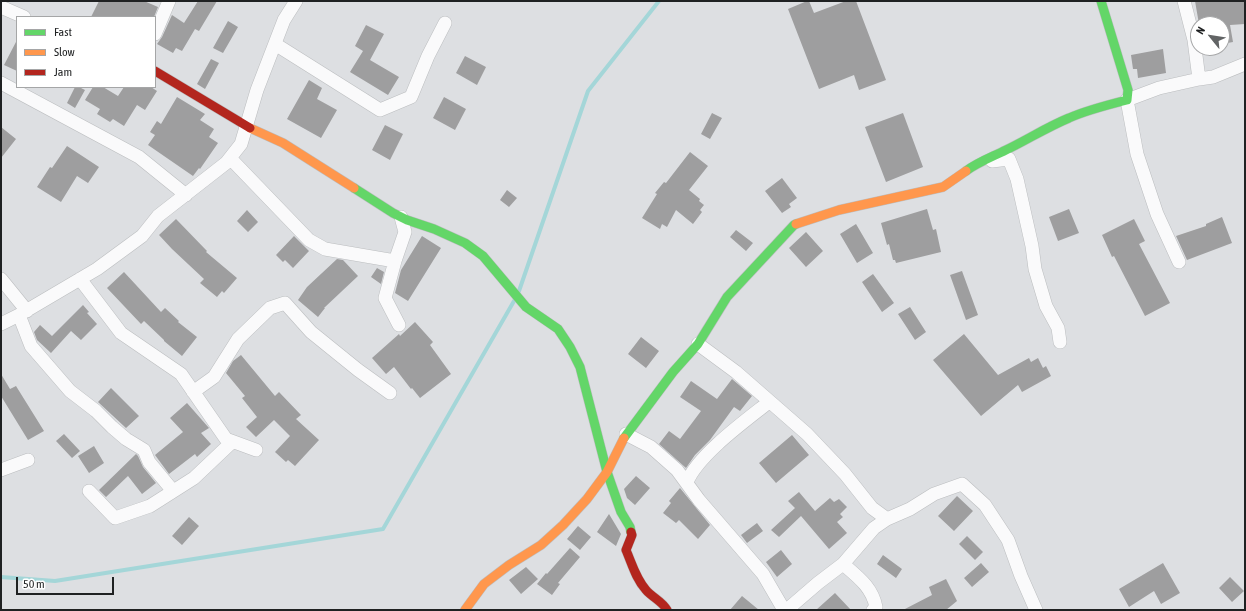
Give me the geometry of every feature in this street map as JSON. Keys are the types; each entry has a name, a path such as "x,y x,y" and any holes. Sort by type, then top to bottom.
{"street":[{"path":"156,32 169,1"},
{"path":"1,324 23,313 97,269 142,236 158,216 226,163 241,144 257,90 284,20 296,1"},
{"path":"1101,1 1128,90 1127,100 1137,154 1157,214 1179,262"},
{"path":"1184,1 1194,40 1199,79"},
{"path":"1,7 22,16"},
{"path":"275,44 380,110 411,97 428,56 445,23"},
{"path":"465,610 484,584 509,565 541,545 563,525 587,499 607,472 626,434 673,372 698,344 727,297 794,225 839,210 942,187 976,164 1007,150 1068,118 1127,100 1159,88 1213,77 1245,64"},
{"path":"156,72 246,126 283,143 401,217 434,229 465,243 483,256 526,307 558,329 570,347 580,367 607,472 621,512 630,527 632,535 626,550 638,579 651,596 663,603 667,610"},
{"path":"1,83 139,157 186,195"},
{"path":"230,158 309,240 325,249 395,261"},
{"path":"976,164 1009,159 1017,179 1032,246 1035,269 1046,306 1058,328 1060,342"},
{"path":"399,325 385,298 395,261 406,232 401,217"},
{"path":"1,279 23,313 31,346 70,390 96,411 126,439 144,450 149,462 173,491"},
{"path":"80,279 121,332 181,374 226,439 256,450"},
{"path":"193,392 214,377 238,339 270,308 285,303 311,332 358,370 390,393"},
{"path":"698,344 736,372 807,434 845,474 872,508 887,519"},
{"path":"687,482 691,472 705,457 730,433 769,402"},
{"path":"626,434 651,447 677,470 699,500 763,574 784,610 789,608 843,564 874,528 887,519 910,509 934,494 962,484 985,505 1008,540 1031,607"},
{"path":"89,491 115,518 150,506 194,478 232,442"},
{"path":"1,470 28,460"},
{"path":"843,564 861,580 874,597 876,607 873,610"}],"building":[{"path":"99,1 144,1 158,7 154,16 92,16"},
{"path":"198,1 217,1 199,31 195,29 182,51 176,48 173,53 157,44 162,37 172,15 184,23"},
{"path":"809,1 814,13 846,1 856,1 886,80 859,90 854,75 819,89 788,9"},
{"path":"1195,1 1245,1 1245,24 1230,25 1230,16 1198,16"},
{"path":"228,21 238,27 223,53 213,48"},
{"path":"366,25 384,34 370,60 399,77 388,95 350,72 363,51 355,46"},
{"path":"1230,25 1233,42 1230,43"},
{"path":"16,42 16,71 4,65"},
{"path":"1163,49 1166,73 1138,78 1137,69 1133,69 1131,55"},
{"path":"465,56 486,67 477,85 456,73"},
{"path":"211,59 219,63 205,89 197,84"},
{"path":"309,80 322,88 317,99 337,110 321,138 287,119"},
{"path":"74,88 81,88 85,90 75,108 67,103"},
{"path":"92,88 105,88 118,96 123,88 152,88 157,91 145,110 137,105 124,126 113,119 110,122 97,114 100,109 85,100"},
{"path":"177,97 205,114 200,120 214,129 209,137 218,143 200,169 199,168 193,176 148,145 155,135 150,132 157,121 161,124"},
{"path":"444,97 466,109 455,130 433,118"},
{"path":"712,113 722,118 710,139 701,134"},
{"path":"903,113 923,167 886,182 865,127"},
{"path":"385,125 403,134 390,160 372,150"},
{"path":"1,127 16,139 1,158"},
{"path":"67,146 99,167 88,183 77,176 61,202 37,187 50,167 52,168"},
{"path":"690,152 708,166 689,190 700,199 699,201 704,205 700,210 702,212 693,224 676,210 667,227 662,224 660,229 642,218 657,194 655,193 664,182 666,183"},
{"path":"782,178 797,198 789,204 791,207 782,213 765,191"},
{"path":"507,190 517,198 509,207 500,200"},
{"path":"927,209 933,230 936,229 941,252 896,263 895,260 893,260 889,244 887,245 881,223"},
{"path":"1069,209 1079,233 1058,241 1049,217"},
{"path":"247,210 258,222 248,232 237,221"},
{"path":"1222,217 1232,243 1187,260 1176,236 1206,226 1206,224"},
{"path":"176,219 207,251 206,252 237,278 224,293 222,291 217,297 200,283 204,279 159,235"},
{"path":"1134,219 1145,241 1139,244 1170,303 1145,316 1114,256 1112,257 1102,235"},
{"path":"856,224 873,253 857,263 840,234"},
{"path":"736,230 753,243 746,251 730,237"},
{"path":"806,232 823,251 806,267 789,248"},
{"path":"294,236 309,251 293,268 285,260 283,262 276,255"},
{"path":"422,236 441,248 408,301 395,293 401,270"},
{"path":"337,259 343,260 358,276 324,308 318,317 298,300 307,287"},
{"path":"377,268 384,272 381,284 371,277"},
{"path":"962,271 978,315 966,320 950,275"},
{"path":"124,272 161,312 165,308 179,321 178,322 197,337 182,356 144,321 141,324 107,288"},
{"path":"873,274 894,303 882,312 862,282"},
{"path":"83,305 89,312 87,313 97,324 81,340 71,331 51,353 37,340 34,332 40,325 52,336"},
{"path":"910,307 926,332 915,340 898,314"},
{"path":"415,322 433,342 430,345 451,374 420,398 394,367 386,374 372,358"},
{"path":"964,334 998,375 1029,358 1031,362 1038,358 1043,368 1046,366 1051,376 1022,392 1018,385 981,416 933,360"},
{"path":"641,337 659,351 646,368 628,354"},
{"path":"241,355 275,396 279,392 301,415 296,419 319,440 295,466 288,460 286,462 275,452 290,436 274,420 256,437 246,427 257,417 242,398 245,396 226,373 233,361"},
{"path":"1,374 10,389 16,386 44,431 28,440 1,396"},
{"path":"732,379 752,396 740,411 734,407 710,440 695,455 686,468 659,444 669,431 680,439 701,411 680,397 691,381 717,399"},
{"path":"111,388 139,416 126,428 98,402"},
{"path":"187,403 209,428 201,433 211,444 197,457 195,454 169,474 155,455 183,432 170,418"},
{"path":"64,434 80,451 72,458 56,441"},
{"path":"792,435 809,455 776,483 759,463"},
{"path":"94,446 104,463 89,473 78,456"},
{"path":"136,454 143,467 156,483 142,494 128,476 106,497 99,490"},
{"path":"636,476 650,488 635,505 627,498 624,489"},
{"path":"680,488 710,525 698,539 679,520 676,523 663,513 671,503 669,501"},
{"path":"799,492 815,511 830,498 834,502 839,499 847,507 840,514 843,517 837,522 847,533 829,549 801,516 779,537 771,530 795,508 788,501"},
{"path":"957,496 973,511 954,531 938,516"},
{"path":"609,514 621,534 616,546 597,532"},
{"path":"189,517 199,526 182,545 172,536"},
{"path":"757,523 763,531 747,543 741,535"},
{"path":"578,526 591,537 580,550 567,539"},
{"path":"967,536 983,552 975,560 959,544"},
{"path":"570,548 580,557 558,583 560,584 552,595 537,584"},
{"path":"781,550 792,564 777,577 766,562"},
{"path":"883,555 902,569 896,578 877,564"},
{"path":"981,563 989,572 972,587 964,578"},
{"path":"1163,563 1180,593 1161,604 1154,591 1129,607 1119,589"},
{"path":"526,567 538,579 521,594 509,580"},
{"path":"1230,577 1244,591 1232,602 1219,588"},
{"path":"946,579 957,601 946,610 903,610 932,595 929,587"},
{"path":"835,593 851,610 816,610"},
{"path":"742,596 759,610 730,610"}],"waterway":[{"path":"519,291 588,91 659,1"},
{"path":"1,577 55,581 383,529 514,301"}],"traffic: fast":[{"path":"966,171 980,162 1076,115 1127,100 1128,90 1101,1"},
{"path":"354,188 393,213 407,220 434,229 465,243 483,256 526,307 558,329 570,347 580,367 607,472 621,512 630,527 631,532"},
{"path":"624,438 673,372 698,344 727,297 796,224"}],"traffic: slow":[{"path":"250,128 283,143 354,188"},
{"path":"796,224 839,210 943,187 966,171"},
{"path":"465,610 484,584 509,565 541,545 563,525 587,499 607,472 624,438"}],"traffic: jam":[{"path":"156,72 250,128"},
{"path":"631,532 632,535 626,550 634,571 646,590 663,604 667,610"}]}
